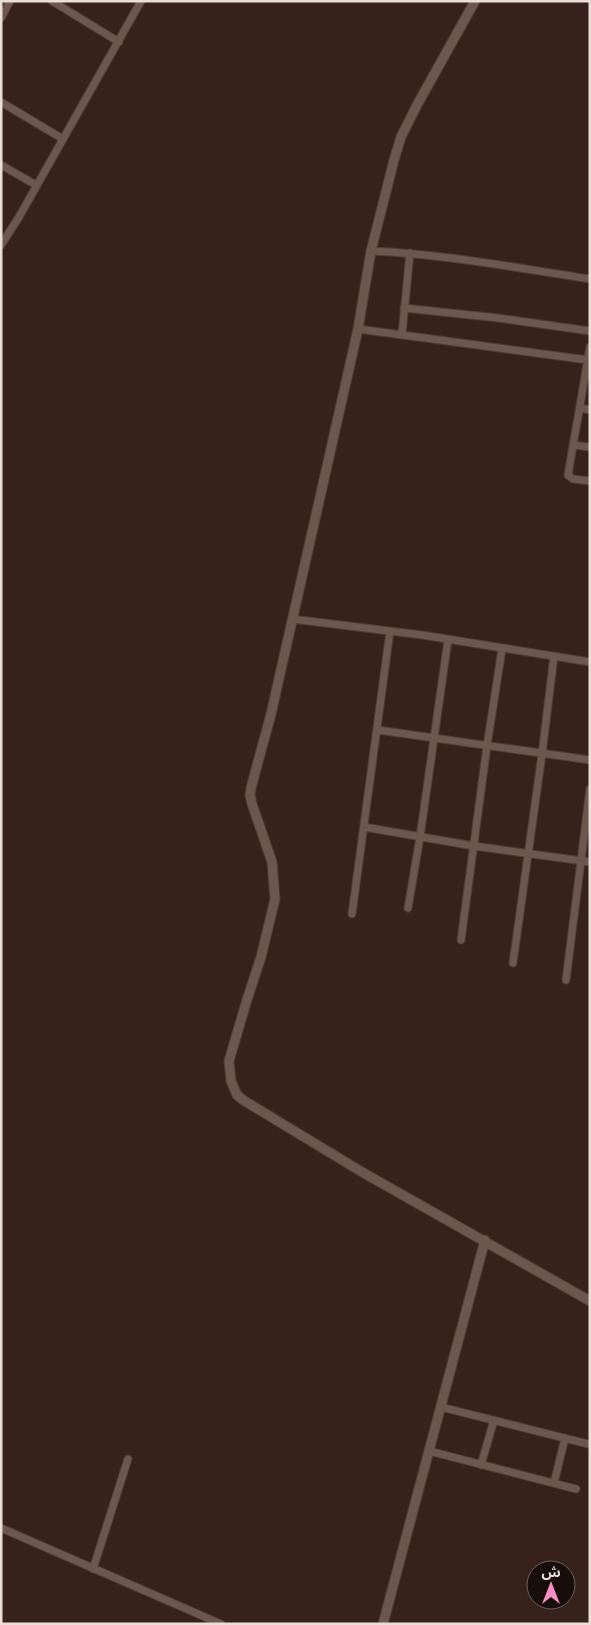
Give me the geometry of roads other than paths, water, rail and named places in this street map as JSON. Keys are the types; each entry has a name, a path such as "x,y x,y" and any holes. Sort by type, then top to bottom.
{"street":[{"path":"52,1 119,42"},
{"path":"1,245 4,232 19,217 141,1"},
{"path":"475,1 401,137 371,251 358,329 271,714 250,796 272,862 275,899 261,957 230,1061 231,1081 237,1095 242,1100 362,1172 590,1301"},
{"path":"1,18 7,3"},
{"path":"1,102 63,140"},
{"path":"1,165 36,185"},
{"path":"371,251 410,253 590,279"},
{"path":"402,334 410,253"},
{"path":"404,308 498,318 590,332"},
{"path":"358,329 588,360"},
{"path":"590,347 568,475 573,479 590,481"},
{"path":"580,408 590,410"},
{"path":"573,445 590,447"},
{"path":"292,619 390,631 590,662"},
{"path":"352,914 390,631"},
{"path":"408,908 448,640"},
{"path":"461,940 502,649"},
{"path":"513,963 554,656"},
{"path":"378,730 590,760"},
{"path":"566,980 590,789"},
{"path":"364,828 590,862"},
{"path":"383,1624 485,1240"},
{"path":"441,1407 588,1444"},
{"path":"481,1465 494,1420"},
{"path":"554,1484 565,1438"},
{"path":"429,1451 576,1489"},
{"path":"93,1569 128,1459"},
{"path":"1,1528 221,1624"}]}
